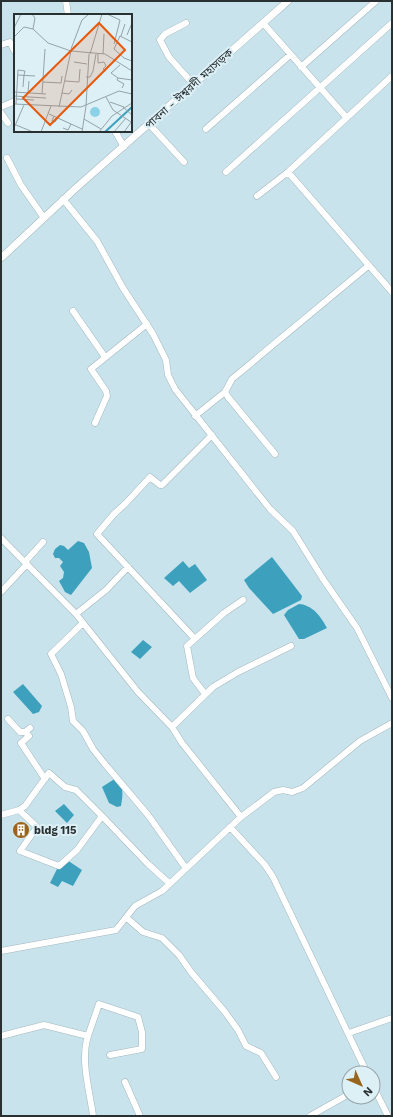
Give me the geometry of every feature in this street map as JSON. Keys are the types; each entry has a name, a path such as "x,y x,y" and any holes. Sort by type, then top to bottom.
{"main road":[{"name":"পাবনা - ঈশ্বরদী মহাসড়ক","path":"1,258 63,199 124,147 288,1"}],"street":[{"path":"66,1 68,14"},
{"path":"301,67 376,1"},
{"path":"186,23 164,34 160,40 169,57 194,85"},
{"path":"263,23 346,117"},
{"path":"226,172 392,23"},
{"path":"1,45 10,42 14,50"},
{"path":"206,129 290,54"},
{"path":"257,196 288,172 392,76"},
{"path":"1,108 14,102"},
{"path":"1,113 8,123"},
{"path":"149,124 184,162"},
{"path":"116,132 124,147"},
{"path":"6,158 21,185 44,218"},
{"path":"288,172 392,292"},
{"path":"63,199 97,241 147,324 166,360 168,375 175,389 270,509 294,531 323,579 357,628 392,698"},
{"path":"195,416 225,392 232,379 368,266"},
{"path":"73,311 105,357"},
{"path":"94,423 107,396 106,391 91,372 91,369 147,324"},
{"path":"225,392 275,454"},
{"path":"195,638 98,535 98,532 150,477 162,485 212,436"},
{"path":"1,538 76,614 138,692 172,727 182,743 241,817"},
{"path":"1,592 43,542"},
{"path":"76,614 106,590 128,567"},
{"path":"205,694 193,678 187,646 224,613 243,600"},
{"path":"83,623 51,654 61,674 70,702 73,721 83,731 93,749 148,815 175,855 186,867"},
{"path":"172,727 205,694 238,672 291,646"},
{"path":"8,719 20,732 27,730 29,736 21,743 45,780"},
{"path":"1,951 112,932 121,926 135,906 162,891 241,817 274,792 282,790 292,792 303,788 360,741 392,723"},
{"path":"1,815 19,810 25,806 49,773 65,787 76,790 148,864 169,883"},
{"path":"19,810 37,827 20,851 59,866 77,850 102,816"},
{"path":"230,827 265,865 273,877 363,1065"},
{"path":"127,918 143,932 162,938 179,954 191,972 225,1012 238,1030 246,1046 261,1053 276,1077"},
{"path":"93,1116 87,1076 86,1054 88,1036 99,1004 138,1017 142,1032 142,1050 110,1055"},
{"path":"349,1033 392,1018"},
{"path":"1,1036 40,1025 50,1026 88,1036"},
{"path":"125,1082 140,1116"},
{"path":"310,1116 341,1099"},
{"path":"381,1102 388,1116"}],"shaded area":[{"path":"1,1 392,1 392,1116 1,1116"}],"water":[{"path":"78,541 84,543 89,552 92,568 71,595 65,592 59,581 63,578 64,572 60,566 63,562 59,558 55,558 53,554 55,549 60,545 64,546 68,550"},
{"path":"272,557 302,596 301,600 273,614 249,588 244,580"},
{"path":"183,561 189,568 195,564 207,580 190,593 179,581 173,586 164,578"},
{"path":"299,604 312,609 327,628 304,639 299,639 284,615 288,610"},
{"path":"143,640 152,647 140,659 131,652"},
{"path":"23,684 42,706 39,712 33,714 13,692"},
{"path":"116,778 122,788 121,806 117,807 109,803 102,787"},
{"path":"64,804 74,815 67,823 55,811"},
{"path":"67,860 82,870 73,886 62,881 58,887 50,883 58,867"}],"place":[{"name":"bldg 115","path":"21,830"}]}
